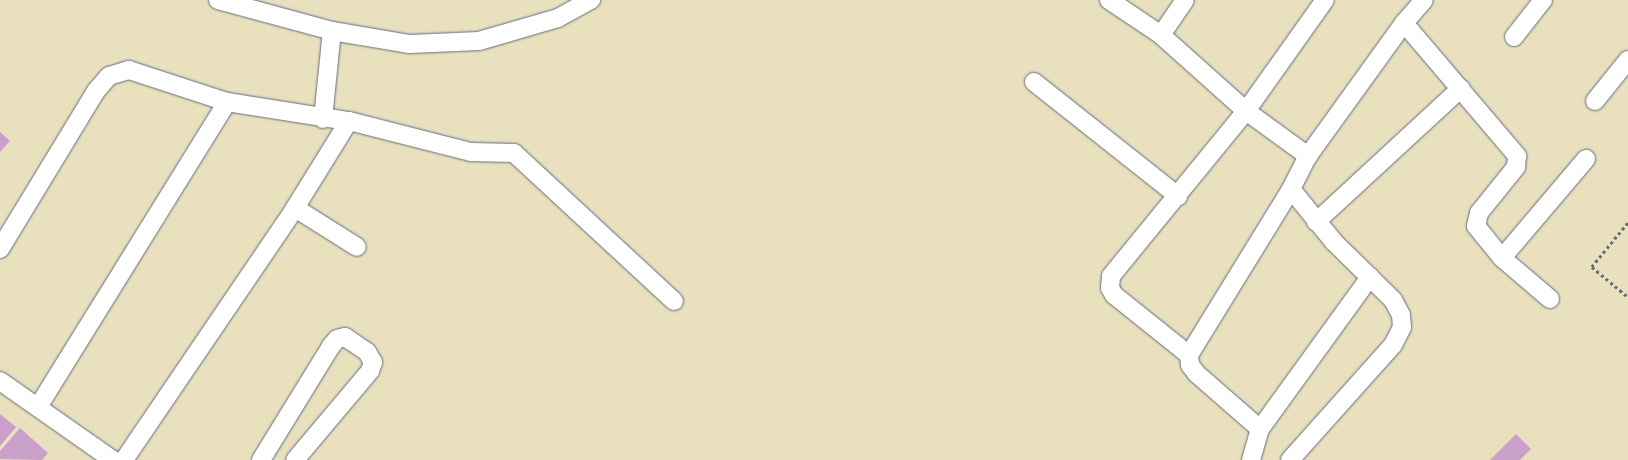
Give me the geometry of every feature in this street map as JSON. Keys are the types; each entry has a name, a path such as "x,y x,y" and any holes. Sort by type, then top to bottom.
{"street":[{"path":"218,0 332,31 410,44 479,41 558,18 591,0"},
{"path":"1109,0 1161,35 1246,111 1308,156"},
{"path":"1161,35 1185,0"},
{"path":"1189,355 1119,300 1110,290 1109,284 1112,272 1178,196 1246,111 1325,0"},
{"path":"1260,429 1197,374 1190,365 1189,355 1291,189 1308,156 1404,23 1424,0"},
{"path":"1514,37 1543,0"},
{"path":"1404,23 1461,88 1517,156 1516,167 1475,220 1477,228 1502,258 1550,299"},
{"path":"322,119 332,31"},
{"path":"1595,101 1628,60"},
{"path":"0,250 96,91 109,76 128,70 227,102 322,119 349,121 471,152 514,153 674,301"},
{"path":"1034,82 1178,196"},
{"path":"1316,222 1461,88"},
{"path":"38,407 227,102"},
{"path":"124,460 295,208 349,121"},
{"path":"1502,258 1586,159"},
{"path":"1290,460 1393,344 1401,332 1402,320 1399,310 1370,277 1316,222 1291,189"},
{"path":"295,208 357,247"},
{"path":"1251,460 1260,429 1370,277"},
{"path":"261,460 331,346 337,339 345,337 368,352 373,362 370,371 295,460"},
{"path":"0,381 113,460"}],"path":[{"path":"1628,223 1592,268 1628,297"}],"building":[{"path":"0,132 10,141 0,152"},
{"path":"0,414 16,427 0,446"},
{"path":"20,428 48,453 42,460 0,459 0,451"},
{"path":"1516,434 1531,449 1520,460 1490,460"}]}
